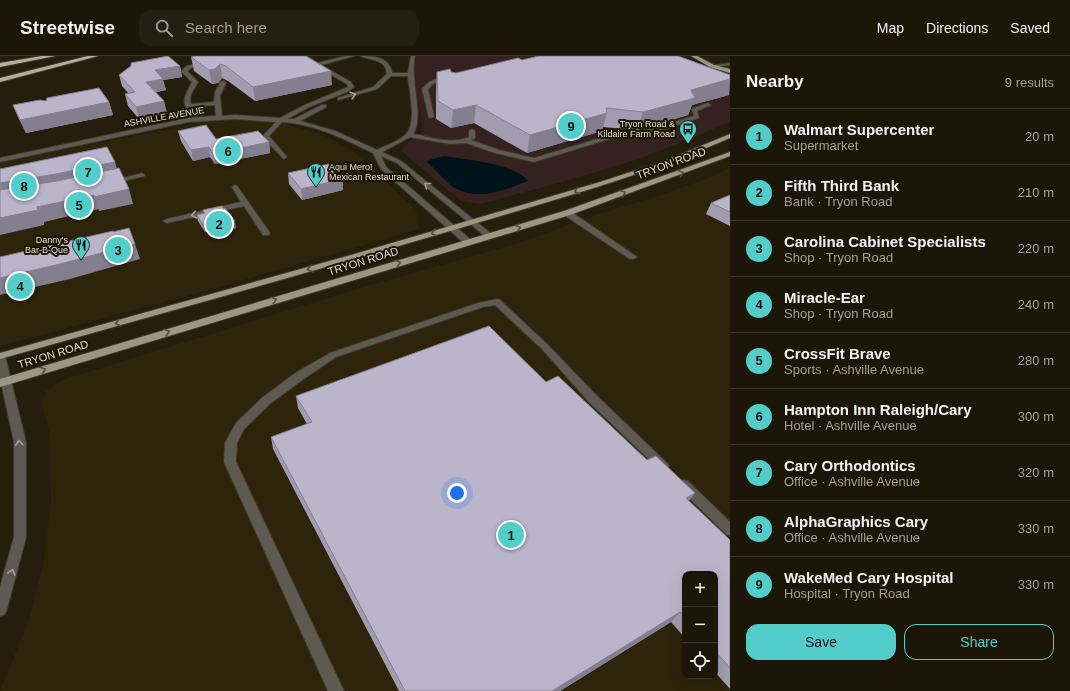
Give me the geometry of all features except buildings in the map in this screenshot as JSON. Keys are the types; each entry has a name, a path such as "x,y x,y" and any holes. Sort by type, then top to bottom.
{"highway":[{"path":"0,65 52,56"},
{"path":"7,71 94,56"},
{"path":"0,80 94,56"}],"main road":[{"path":"693,56 712,66 730,71"},
{"path":"712,66 714,72"},
{"name":"TRYON ROAD","path":"0,356 209,298 641,172 680,158 730,136"},
{"name":"TRYON ROAD","path":"3,382 567,213 730,154"}],"street":[{"path":"284,156 267,139 266,136 282,119 307,106 350,88 351,85 338,76 326,72 317,64 302,56"},
{"path":"304,67 352,56"},
{"path":"295,121 316,109 374,88 381,84 390,74 390,69 386,63 378,59 363,56"},
{"path":"413,56 410,65 410,75 415,118 414,129 409,135 376,153 383,168 468,242"},
{"path":"211,62 189,67 184,71 195,82 187,93 187,104 190,109 217,103"},
{"path":"712,66 730,64"},
{"path":"189,75 198,74"},
{"path":"390,74 410,75"},
{"path":"431,117 425,92 427,86 444,78"},
{"path":"219,117 216,98 223,83 222,82"},
{"path":"425,92 434,91"},
{"path":"467,141 497,152 534,160 619,134 641,134 697,117 694,110 708,105"},
{"path":"307,106 316,109"},
{"name":"ASHVILLE AVENUE","path":"0,160 188,120 219,117 251,117 295,121 332,132 399,162 490,236"},
{"path":"409,135 457,143 467,141 472,138 472,131"},
{"path":"106,183 142,175"},
{"path":"234,187 266,233"},
{"path":"167,221 246,203"},
{"path":"567,213 633,257"},
{"path":"336,691 230,462 231,443 240,426 267,400 301,375 333,356 481,305 497,302 545,347 593,399 730,530"},
{"path":"0,356 3,382 20,442 20,537 0,609"}],"shaded area":[{"path":"417,56 672,56 730,94 730,121 705,133 636,160 480,204 461,201 401,151 406,144 424,131 416,87 414,62"},
{"path":"239,120 286,124 323,135 352,150 416,210 419,229 220,287 0,346 0,164 198,123"},
{"path":"444,156 501,166 521,175 528,181 500,191 472,194 453,187 426,161"},
{"path":"730,168 730,691 0,691 29,620 43,565 51,505 50,435 42,406 46,391 62,380 367,286 519,243 596,215 664,194 714,176"}],"place":[{"name":"WakeMed Cary Hospital","path":"571,126"},
{"name":"Tryon Road & Kildaire Farm Road","path":"688,144"},
{"name":"Hampton Inn Raleigh/Cary","path":"228,151"},
{"name":"Cary Orthodontics","path":"88,172"},
{"name":"AlphaGraphics Cary","path":"24,186"},
{"name":"Aqui Mero! Mexican Restaurant","path":"316,187"},
{"name":"CrossFit Brave","path":"79,205"},
{"name":"Fifth Third Bank","path":"219,224"},
{"name":"Carolina Cabinet Specialists","path":"118,250"},
{"name":"Danny's Bar-B-Que","path":"81,260"},
{"name":"Miracle-Ear","path":"20,286"},
{"name":"Walmart Supercenter","path":"511,535"}]}
